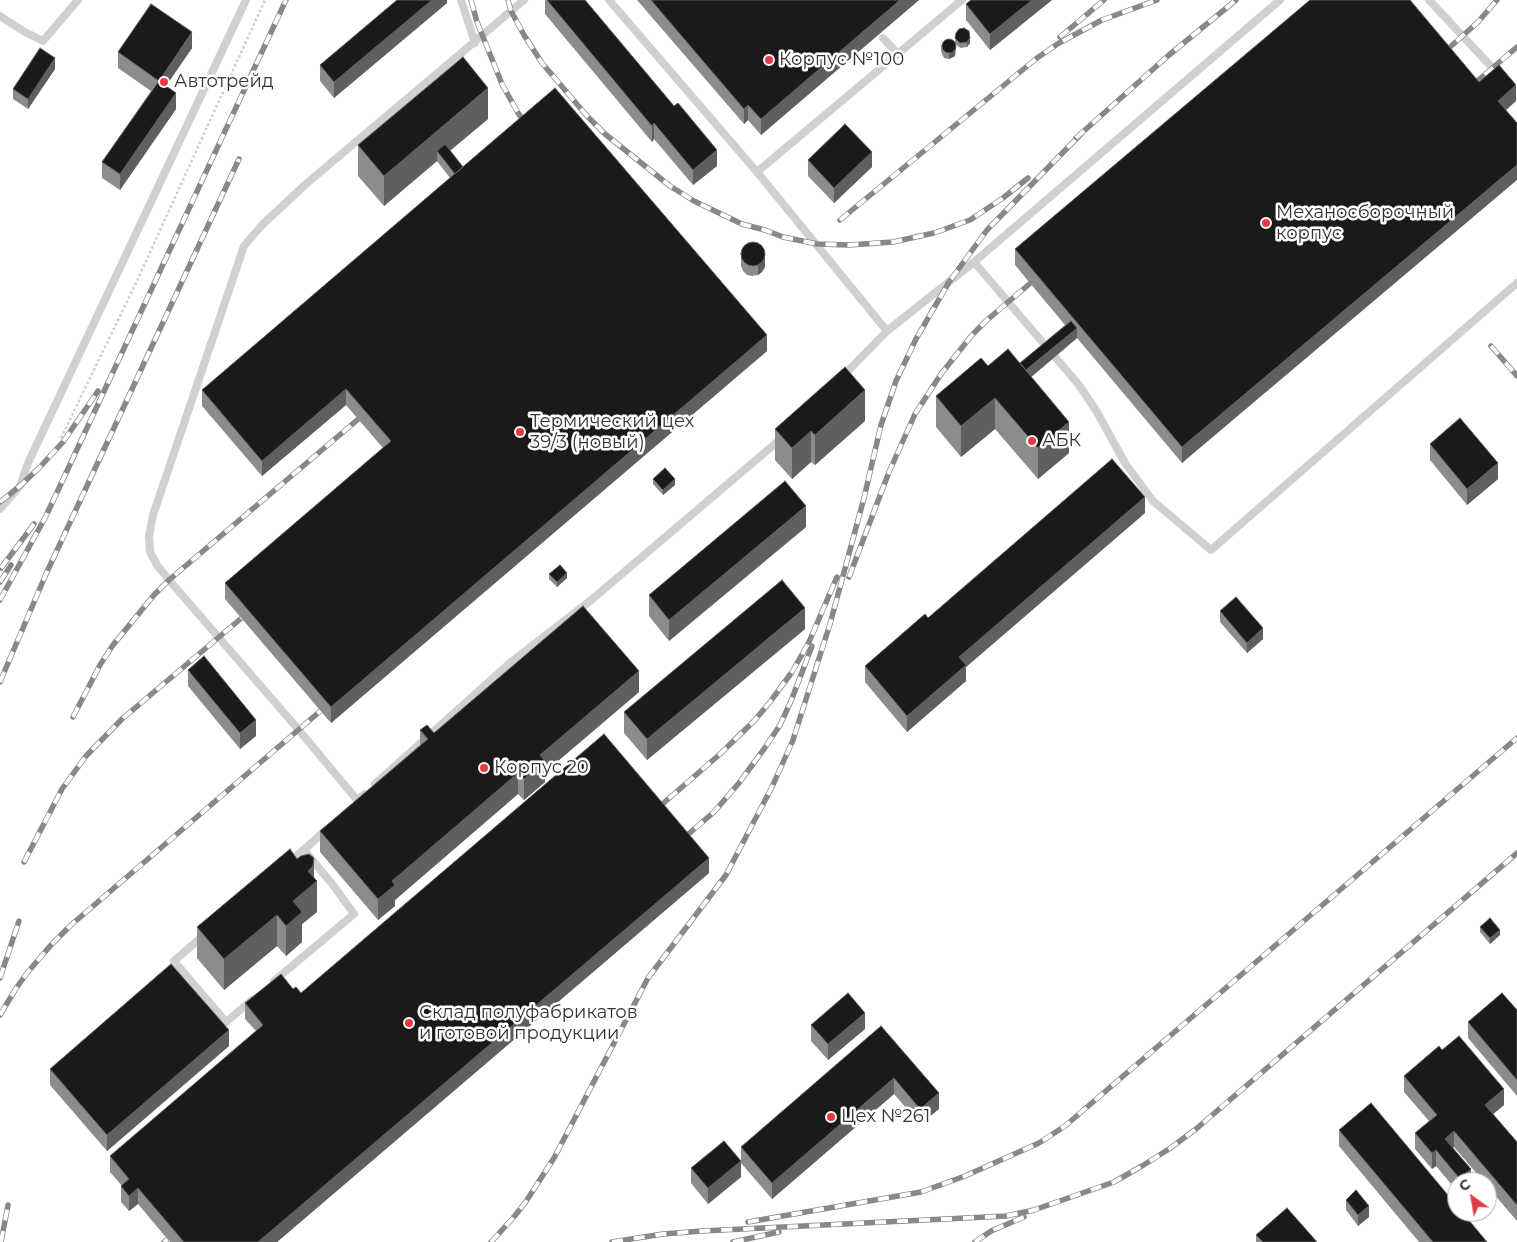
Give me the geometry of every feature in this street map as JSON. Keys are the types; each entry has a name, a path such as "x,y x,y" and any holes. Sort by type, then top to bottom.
{"lane":[{"path":"0,16 43,41 78,0"},
{"path":"0,509 20,486 28,463 246,0"},
{"path":"461,0 475,43"},
{"path":"358,800 157,565 150,552 149,536 153,515 244,246 262,225 306,184 524,0"},
{"path":"609,0 757,172 887,331"},
{"path":"757,172 962,0"},
{"path":"835,385 887,331 974,262 1280,0"},
{"path":"1430,0 1504,80"},
{"path":"883,38 898,54"},
{"path":"974,262 1079,385 1098,412 1125,463 1153,501 1212,550 1517,282"},
{"path":"351,806 510,663 590,600 787,433"},
{"path":"282,868 331,825"},
{"path":"271,984 354,914 304,850"},
{"path":"210,930 174,961 226,1022 256,996"}],"path":[{"path":"61,438 136,283 265,0"}],"building":[{"path":"397,0 432,0 334,82 320,65"},
{"path":"547,0 585,0 674,106 678,103 717,150 693,170 654,123 652,126"},
{"name":"Корпус №100","path":"651,0 900,0 761,119 748,105 744,109"},
{"path":"971,0 1032,0 990,34 966,4"},
{"name":"Механосборочный корпус","path":"1310,0 1410,0 1479,82 1499,65 1516,85 1498,101 1517,123 1517,165 1182,447 1015,249"},
{"path":"151,4 192,32 159,81 118,52"},
{"path":"964,28 969,31 970,38 967,42 960,43 955,38 956,33 959,29"},
{"path":"946,39 952,39 956,46 952,53 946,53 942,49 942,43"},
{"path":"40,48 55,58 28,99 13,89"},
{"path":"463,57 488,88 384,176 358,145"},
{"path":"159,81 176,93 120,174 102,162"},
{"name":"Термический цех 39/3 (новый)","path":"555,88 767,335 331,707 225,583 391,441 346,389 262,461 202,390"},
{"path":"845,124 872,152 834,188 808,160"},
{"path":"445,144 463,167 455,174 437,151"},
{"path":"753,242 761,246 765,254 761,262 753,266 745,262 741,254 745,246"},
{"path":"1071,321 1077,328 1026,370 1020,363"},
{"path":"1008,349 1069,422 1038,448 995,398 961,426 936,396 981,358 988,366"},
{"path":"845,367 865,390 815,435 811,431 792,448 775,429"},
{"path":"1460,418 1498,463 1467,489 1430,444"},
{"path":"1112,459 1145,497 959,657 966,665 907,716 865,666 925,614 928,618"},
{"path":"665,468 675,479 663,490 653,479"},
{"path":"785,481 806,506 669,620 649,595"},
{"path":"560,565 567,573 557,582 549,574"},
{"path":"782,580 805,608 647,739 624,712"},
{"path":"1236,597 1263,628 1247,643 1220,611"},
{"name":"Корпус 20","path":"583,606 639,671 540,755 545,761 524,779 518,773 392,881 395,885 378,899 320,831 428,739 420,730 427,725 434,733"},
{"path":"204,656 256,720 240,733 188,670"},
{"name":"Склад полуфабрикатов и готовой продукции","path":"604,734 709,858 258,1242 184,1242 138,1188 129,1196 121,1186 129,1179 110,1156 263,1025 245,1003 281,974 293,989 296,987 301,993"},
{"path":"290,849 297,859 309,854 314,858 313,866 308,871 317,881 293,901 302,912 286,926 277,915 224,959 197,927"},
{"path":"1490,918 1500,930 1490,938 1480,927"},
{"path":"171,964 229,1030 107,1135 50,1069"},
{"path":"848,993 865,1013 828,1044 811,1025"},
{"path":"1502,993 1517,1010 1517,1080 1468,1022"},
{"name":"Цех №261","path":"881,1026 939,1093 920,1109 894,1078 772,1183 741,1147"},
{"path":"1459,1036 1504,1089 1485,1105 1517,1142 1517,1205 1497,1182 1497,1172 1489,1172 1454,1131 1445,1139 1471,1169 1468,1172 1454,1172 1436,1150 1432,1153 1415,1133 1437,1115 1404,1076 1439,1046 1442,1050"},
{"path":"1371,1103 1447,1194 1447,1222 1470,1222 1487,1242 1433,1242 1339,1130"},
{"path":"724,1141 741,1161 708,1188 691,1168"},
{"path":"1356,1190 1369,1206 1358,1215 1346,1200"},
{"path":"1287,1208 1317,1242 1263,1242 1256,1235"}],"railway":[{"path":"0,600 46,516 286,0"},
{"path":"471,0 477,22 502,84 518,113 530,129"},
{"path":"508,0 511,11 542,63 587,116 605,134 670,186 694,201 742,224 783,237 817,244 849,245 893,242 934,233 970,220 1003,198 1028,178"},
{"path":"1060,37 1104,0"},
{"path":"840,220 1037,58 1059,43 1102,20 1157,0"},
{"path":"1076,138 1169,55 1236,0"},
{"path":"1440,56 1478,22 1497,0"},
{"path":"1468,89 1517,47"},
{"path":"491,1242 525,1203 554,1158 648,978 726,875 772,787 793,740 830,624 864,498 881,425 896,381 916,339 949,282 987,230 1082,133"},
{"path":"0,682 46,574 239,159"},
{"path":"849,577 889,472 915,414 941,374 972,335 1040,275"},
{"path":"1491,346 1517,376"},
{"path":"0,502 39,468 63,442 98,391"},
{"path":"73,717 100,665 113,645 154,595 169,580 369,410"},
{"path":"1,568 34,524"},
{"path":"0,582 11,565"},
{"path":"652,813 719,755 754,721 770,702 792,672 809,642 837,577"},
{"path":"24,862 62,789 86,756 122,719 251,610"},
{"path":"678,843 714,812 739,783 764,749 780,725 812,646"},
{"path":"0,1015 27,973 71,925 332,701"},
{"path":"748,1222 921,1192 965,1176 1039,1143 1065,1126 1517,738"},
{"path":"612,1242 663,1234 702,1231 1006,1216 1034,1210 1114,1182 1169,1149 1196,1129 1517,853"},
{"path":"0,978 19,921"},
{"path":"1,1242 8,1205"},
{"path":"975,1242 991,1231 1024,1217"},
{"path":"164,1242 179,1229"},
{"path":"733,1242 779,1232"}],"place":[{"name":"Корпус №100","path":"769,60"},
{"name":"Автотрейд","path":"164,82"},
{"name":"Механосборочный корпус","path":"1266,223"},
{"name":"Термический цех 39/3 (новый)","path":"520,432"},
{"name":"АБК","path":"1032,441"},
{"name":"Корпус 20","path":"484,768"},
{"name":"Склад полуфабрикатов и готовой продукции","path":"409,1023"},
{"name":"Цех №261","path":"831,1117"}]}
